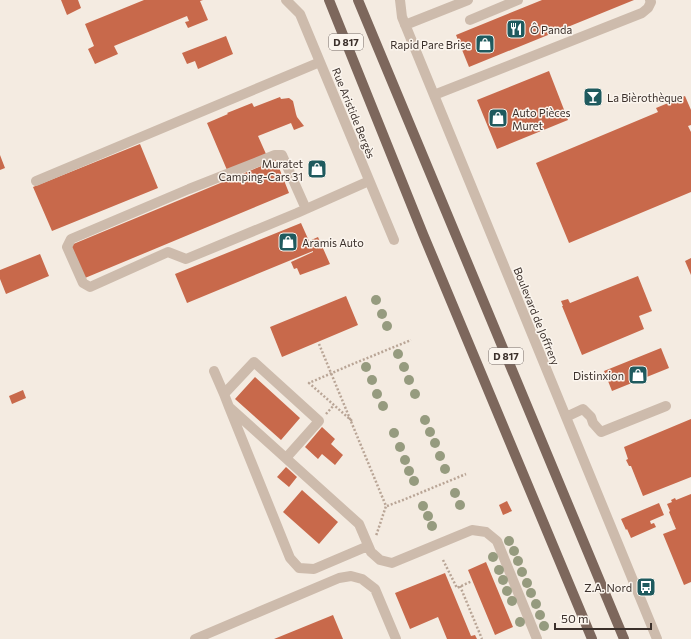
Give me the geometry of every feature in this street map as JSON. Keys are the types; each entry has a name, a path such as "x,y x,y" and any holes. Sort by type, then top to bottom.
{"main road":[{"name":"D 817","path":"328,0 423,234 592,639"},
{"name":"D 817","path":"358,0 624,639"}],"street":[{"name":"Rue Aristide Bergès","path":"286,0 300,14 394,240"},
{"name":"Boulevard de Joffrery","path":"400,0 402,17 657,639"},
{"path":"406,25 468,0"},
{"path":"470,20 518,0"},
{"path":"434,95 642,13 648,8 651,2 650,0"},
{"path":"36,180 320,62"},
{"path":"306,209 282,155 275,155 71,239 66,248 83,283 90,287 168,252 186,259 306,209 370,181"},
{"path":"224,394 254,362 319,421 286,458"},
{"path":"214,372 290,558 299,568 314,569 369,549"},
{"path":"566,417 583,410 592,417 593,423 601,432 666,406"},
{"path":"229,407 359,524 369,549 380,560 392,563 472,530 486,532 497,541 537,639"},
{"path":"195,639 339,578 351,576 362,578 376,589 393,638"}],"path":[{"path":"352,421 309,383 411,340"},
{"path":"320,344 386,506 369,549"},
{"path":"386,506 466,474"},
{"path":"443,560 456,588 472,581"},
{"path":"460,586 482,639"}],"building":[{"path":"61,0 78,0 81,8 67,15"},
{"path":"144,0 203,0 200,1 208,20 188,28 185,22 189,21 187,16 114,46 118,54 95,64 88,49 94,46 85,24"},
{"name":"Ô Panda","path":"542,0 634,0 469,67 456,35"},
{"path":"226,36 233,54 198,69 195,61 187,64 182,53"},
{"path":"549,71 568,120 497,149 477,100"},
{"path":"685,96 691,110 691,125 688,126 691,132 691,192 569,243 536,163 658,112 656,108"},
{"path":"280,97 281,99 289,98 293,101 297,117 304,126 294,130 291,123 258,136 266,154 227,170 207,123 252,103 254,107"},
{"path":"140,144 158,188 52,231 33,187"},
{"path":"0,155 5,168 0,170"},
{"path":"276,160 289,193 85,278 71,245"},
{"path":"301,223 309,241 318,237 330,264 300,275 297,268 294,269 291,262 313,251 187,303 175,274"},
{"path":"40,254 49,276 6,294 0,279 0,270"},
{"path":"691,258 691,275 685,261"},
{"path":"638,276 652,311 639,316 644,329 582,355 561,301 568,299 570,303"},
{"path":"346,296 358,325 282,357 270,327"},
{"path":"661,348 669,368 612,391 604,371"},
{"path":"255,377 300,418 281,440 235,399"},
{"path":"23,390 26,398 12,404 9,396"},
{"path":"691,419 691,477 643,496 631,466 629,466 626,460 628,459 624,447"},
{"path":"322,427 335,439 331,444 343,455 335,465 322,454 318,459 305,447"},
{"path":"286,467 297,477 289,487 277,477"},
{"path":"302,490 338,522 319,544 283,512"},
{"path":"691,494 691,582 684,585 663,534 676,529 667,504 672,502 671,500 675,498 676,500"},
{"path":"507,501 512,511 503,515 499,505"},
{"path":"659,503 664,515 650,521 651,524 654,523 656,527 631,538 621,519"},
{"path":"486,562 513,627 495,635 468,570"},
{"path":"445,573 471,636 475,635 477,639 447,639 438,617 410,629 395,593"},
{"path":"333,615 343,639 274,639"}],"place":[{"name":"Ô Panda","path":"516,29"},
{"name":"Rapid Pare Brise","path":"485,44"},
{"name":"La Bièrothèque","path":"593,97"},
{"name":"Auto Pièces Muret","path":"498,118"},
{"name":"Muratet Camping-Cars 31","path":"317,169"},
{"name":"Aramis Auto","path":"288,242"},
{"name":"Distinxion","path":"638,375"},
{"name":"Z.A. Nord","path":"646,587"}]}
